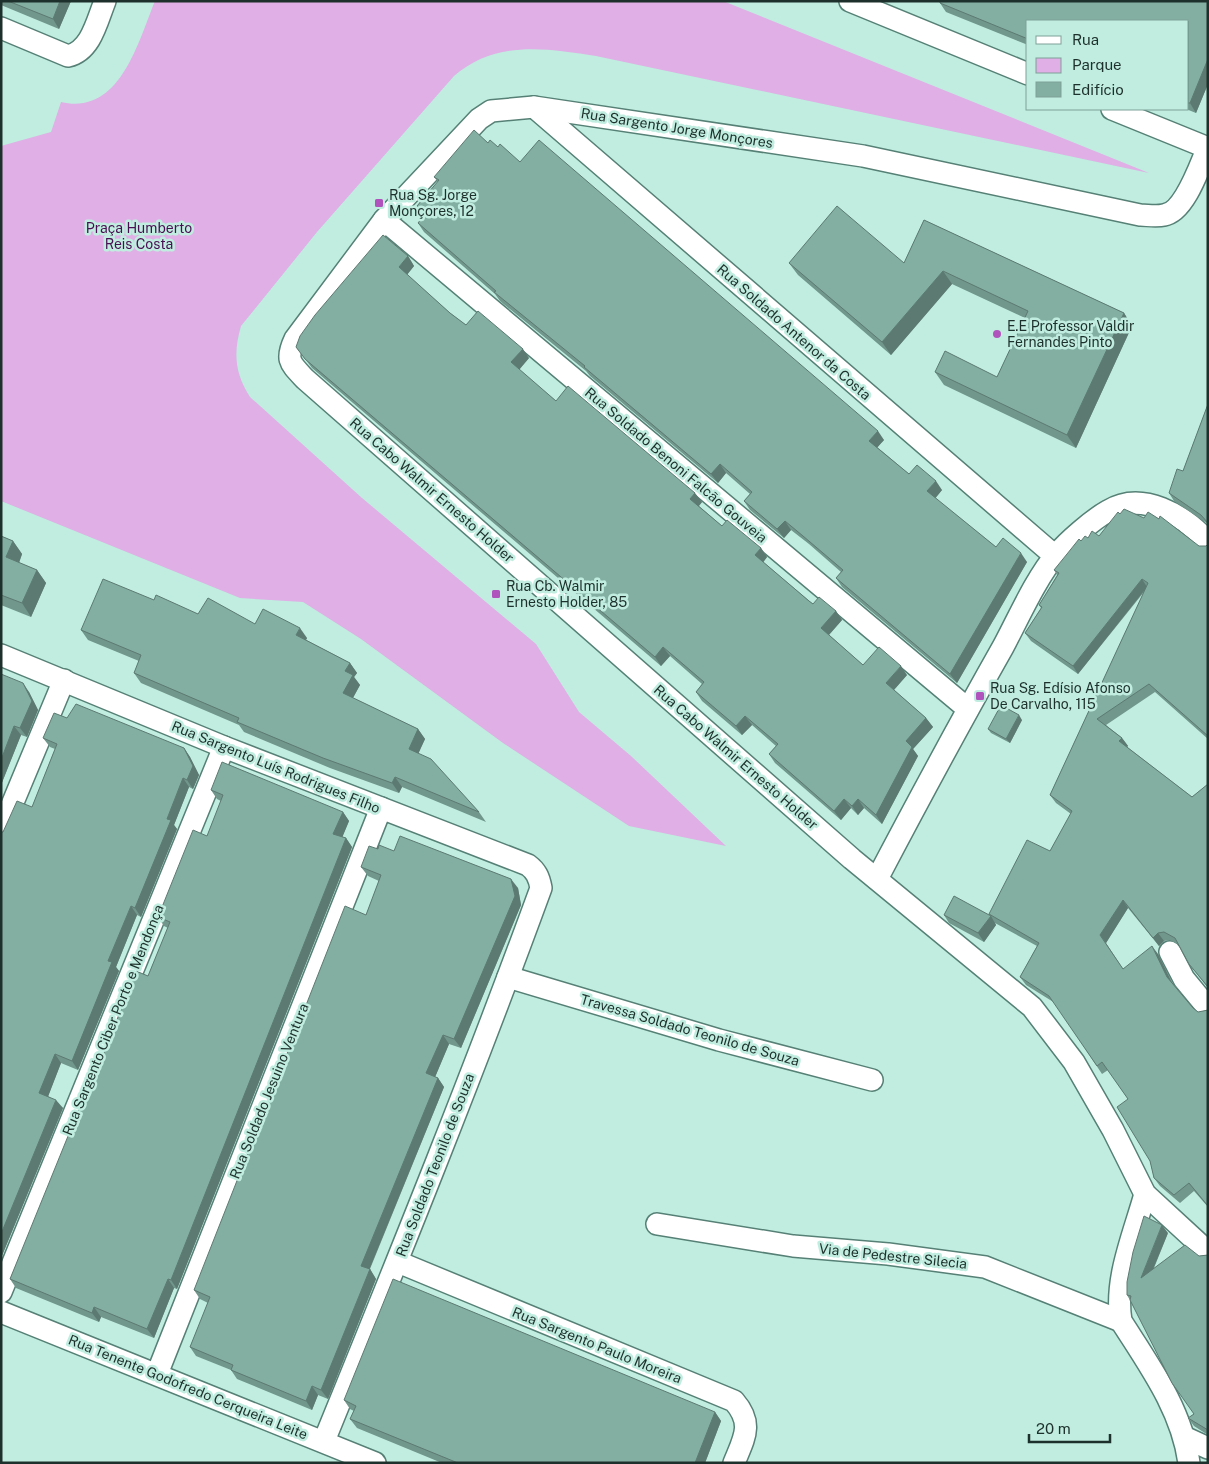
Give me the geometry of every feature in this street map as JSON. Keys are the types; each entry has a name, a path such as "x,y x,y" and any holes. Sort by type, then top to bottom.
{"street":[{"path":"1,28 68,56 76,54 85,46 105,1"},
{"path":"850,1 874,6 1026,73"},
{"name":"Rua Sargento Jorge Monçores","path":"288,352 295,339 384,220 480,119 492,111 534,108 863,156 1140,215 1163,216 1173,212 1185,197 1208,148"},
{"name":"Rua Soldado Antenor da Costa","path":"534,108 1056,556"},
{"path":"1114,110 1208,148"},
{"name":"Rua Soldado Benoni Falcão Gouveia","path":"384,220 968,709"},
{"name":"Rua Cabo Walmir Ernesto Holder","path":"288,352 290,363 305,379 876,879 1032,1008 1074,1062 1113,1130 1145,1194"},
{"path":"876,879 968,709 1056,556 1108,511 1126,504 1152,504 1172,513 1200,533 1208,542"},
{"name":"Rua Sargento Luís Rodrigues Filho","path":"1,655 224,747 528,865 535,870 541,888"},
{"path":"1,831 64,680"},
{"name":"Rua Sargento Ciber Porto e Mendonça","path":"1,1292 224,747"},
{"name":"Rua Soldado Jesuino Ventura","path":"157,1374 381,808"},
{"name":"Rua Soldado Teonilo de Souza","path":"324,1441 398,1262 541,888"},
{"path":"1170,952 1184,979 1208,1008"},
{"name":"Travessa Soldado Teonilo de Souza","path":"508,977 719,1040 872,1080"},
{"path":"1189,1463 1184,1437 1171,1402 1122,1321 1120,1288 1145,1194 1208,1252"},
{"name":"Via de Pedestre Silecia","path":"657,1224 793,1246 888,1254 985,1267 1122,1321"},
{"name":"Rua Sargento Paulo Moreira","path":"398,1262 734,1401 743,1411 746,1421 745,1436 734,1463"},
{"name":"Rua Tenente Godofredo Cerqueira Leite","path":"1,1312 375,1463"},
{"path":"1184,1437 1208,1448"}],"green space":[{"name":"Praça Humberto Reis Costa","path":"155,1 723,1 1149,173 596,56 540,49 504,52 470,64 454,76 317,232 241,326 236,354 238,371 250,397 362,498 536,644 579,712 631,756 726,846 629,826 503,743 361,639 303,602 240,598 1,501 1,146 51,132 61,102 81,103 98,98 112,87 124,72 133,55"}],"building":[{"path":"8,1 60,1 53,19"},
{"path":"940,1 1208,1 1208,59 1189,103 1189,20 1026,20 1026,38 940,3"},
{"path":"474,130 488,143 490,140 498,147 500,144 520,162 539,140 878,431 869,441 909,474 917,465 936,481 927,491 996,547 1003,538 1021,553 950,674 836,578 843,570 803,536 785,521 777,529 744,501 752,492 720,464 711,474 585,366 494,292 496,291 418,223 426,213 417,206 439,180 434,177"},
{"path":"837,206 904,263 924,220 1124,313 1067,435 935,372 945,351 997,377 1028,311 943,271 882,342 789,263"},
{"path":"383,235 408,256 399,267 450,313 466,325 478,311 523,349 511,362 556,401 568,386 695,493 690,499 722,526 727,520 761,548 755,555 809,601 813,604 819,597 836,611 821,628 863,665 879,647 901,666 886,683 926,718 906,741 912,747 876,815 858,799 852,806 844,799 834,811 769,754 778,744 745,716 736,726 696,692 704,682 663,647 655,657 305,359 296,347 300,336 315,315"},
{"path":"1208,404 1208,523 1201,515 1169,493 1177,469 1183,471"},
{"path":"1124,509 1144,518 1148,512 1159,519 1160,516 1199,546 1206,546 1208,544 1208,736 1149,684 1097,719 1122,738 1119,741 1192,797 1208,784 1208,987 1189,964 1175,938 1164,932 1158,933 1153,938 1123,900 1100,935 1123,969 1152,946 1167,977 1193,1008 1198,1012 1208,1010 1208,1206 1189,1183 1174,1195 1154,1178 1150,1161 1117,1107 1128,1099 1102,1062 1097,1066 1049,996 1020,977 1039,943 989,914 1027,840 1050,851 1072,811 1050,795 1148,583 1142,579 1073,666 1025,633 1042,607 1039,605 1059,573 1054,570 1079,539 1081,541 1085,536 1088,538 1092,531 1099,536 1118,512 1120,514"},
{"path":"1,536 13,541 6,557 37,570 22,603 1,595"},
{"path":"103,579 154,600 156,595 198,614 208,598 255,624 263,609 300,628 296,635 350,663 345,671 353,675 343,693 418,729 409,749 431,759 479,812 395,777 392,783 323,758 237,722 239,718 134,673 141,655 81,630"},
{"path":"1,674 23,683 32,701 20,728 14,726 1,760"},
{"path":"76,704 184,748 193,766 187,780 183,778 167,819 171,820 135,908 131,906 108,961 112,962 72,1061 55,1054 39,1093 56,1100 1,1234 1,832 3,832 17,801 32,807 57,744 43,738 54,713 67,718"},
{"path":"1001,705 1019,715 1006,739 988,729"},
{"path":"222,762 343,812 333,834 346,838 171,1280 168,1279 147,1329 94,1307 92,1313 10,1279 79,1109 82,1109 136,971 148,976 170,922 158,917 193,830 207,836 223,795 211,790"},
{"path":"400,836 511,879 515,896 454,1039 443,1035 426,1073 438,1078 361,1266 370,1269 321,1390 312,1386 306,1401 231,1370 233,1365 190,1347 210,1297 194,1290 345,906 366,915 381,875 361,867 369,846 378,849 379,845 394,851"},
{"path":"954,896 991,916 978,933 944,915"},
{"path":"1144,1216 1162,1225 1141,1278 1185,1245 1199,1256 1208,1255 1208,1430 1188,1418 1194,1414 1172,1383 1130,1300 1131,1296 1127,1295 1127,1282 1133,1252"},
{"path":"393,1279 715,1412 695,1463 458,1463 350,1419 356,1406 344,1400"}],"place":[{"name":"Rua Sg. Jorge Monçores, 12","path":"379,203"},
{"name":"E.E Professor Valdir Fernandes Pinto","path":"997,334"},
{"name":"Rua Cb. Walmir Ernesto Holder, 85","path":"496,594"},
{"name":"Rua Sg. Edísio Afonso De Carvalho, 115","path":"980,696"}]}
